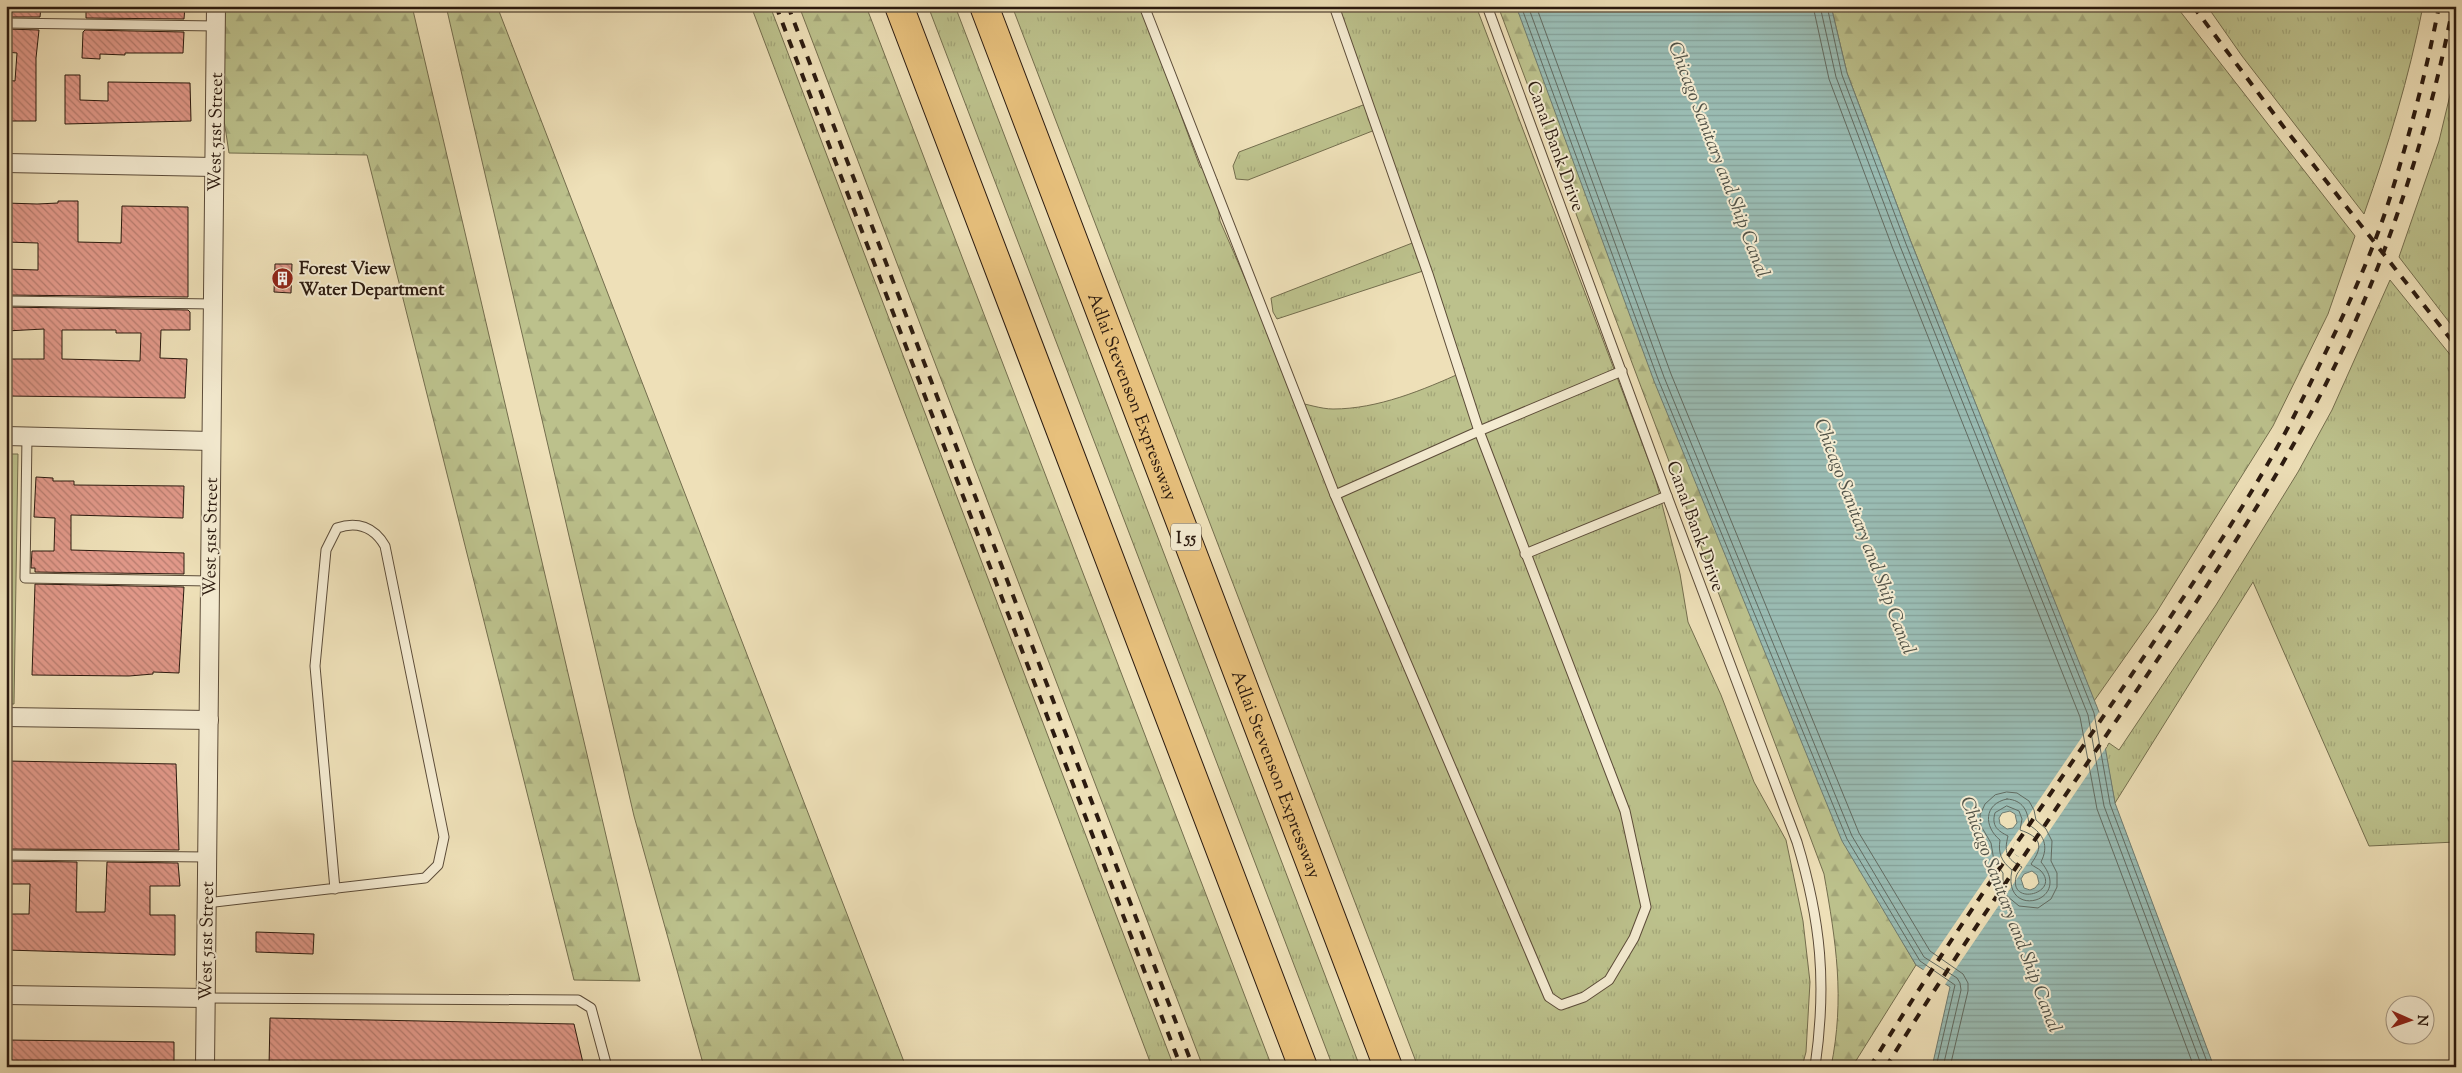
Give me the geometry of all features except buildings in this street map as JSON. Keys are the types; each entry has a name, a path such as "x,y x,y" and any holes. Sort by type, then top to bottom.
{"highway":[{"path":"899,6 1303,1067"},
{"name":"Adlai Stevenson Expressway","path":"984,6 1388,1067"}],"street":[{"name":"West 51st Street","path":"205,1067 216,6"},
{"path":"6,163 214,167"},
{"path":"6,436 212,441"},
{"path":"6,717 209,720"},
{"path":"6,995 205,998"}],"lane":[{"path":"1144,6 1335,495 1549,997 1561,1006 1584,997 1609,980 1634,938 1646,908 1625,812 1479,431 1428,274 1334,6"},
{"name":"Canal Bank Drive","path":"1487,6 1667,496 1797,842 1809,882 1818,927 1822,968 1821,1007 1815,1067"},
{"path":"6,23 216,26"},
{"path":"6,301 213,304"},
{"path":"1335,495 1479,431 1622,371"},
{"path":"27,436 25,578 210,581"},
{"path":"1525,554 1667,496"},
{"path":"206,903 335,889 425,878 438,865 444,837 385,546 379,536 371,530 348,524 337,528 326,550 315,666 335,889"},
{"path":"6,855 207,857"},
{"path":"205,998 578,1000 591,1008 607,1067"}],"green space":[{"path":"224,6 412,6 640,981 574,980 367,155 229,153 224,120"},
{"path":"446,6 497,6 906,1067 704,1067 634,816"},
{"path":"751,6 770,6 1174,1067 1152,1067"},
{"path":"799,6 866,6 1272,1067 1203,1067"},
{"path":"928,6 955,6 1360,1067 1333,1067"},
{"path":"1012,6 1149,6 1147,22 1200,167 1217,179 1220,221 1254,299 1295,402 1333,409 1367,406 1383,402 1416,392 1463,372 1429,269 1277,319 1273,312 1271,298 1420,240 1380,128 1248,180 1236,179 1233,166 1239,152 1371,102 1336,6 1476,6 1655,477 1680,574 1688,622 1721,695 1754,782 1786,840 1803,921 1810,982 1806,1052 1802,1067 1418,1067"},
{"path":"1498,6 1516,6 1905,946 1916,965 1852,1067 1831,1067 1838,1017 1838,994 1835,947 1824,874"},
{"path":"1831,6 2176,6 2355,236 2328,314 2273,426 2156,613 2094,701 1911,242 1847,73"},
{"path":"2207,6 2423,6 2397,111 2364,214 2242,56"},
{"path":"2456,70 2456,331 2399,257 2439,141"},
{"path":"2390,280 2456,362 2456,842 2369,846 2253,582 2115,803 2105,750 2109,743 2119,750 2216,605 2298,472 2332,410"},
{"path":"6,454 18,454 14,704 6,704"}],"water":[{"name":"Chicago Sanitary and Ship Canal","path":"1516,6 1831,6 1847,73 1911,242 2099,712 2115,803 2214,1067 1932,1067 1950,987 1916,965 1842,841 1654,381","holes":["2010,811 2015,814 2017,823 2013,828 2007,829 2000,824 1999,818 2002,813","2018,837 2032,841 2033,854 2023,860 2011,852 2015,839","2032,871 2037,875 2039,883 2035,888 2030,890 2024,888 2021,879 2024,874"]}],"pier":[{"path":"2099,712 2107,746 1944,986 1922,972","holes":["2019,839 2028,841 2031,846 2029,855 2023,858 2017,856 2013,852 2014,843"]}],"railway":[{"path":"776,6 1181,1067"},
{"path":"788,6 1193,1067"},
{"path":"2193,6 2286,130 2456,346"},
{"path":"1870,1067 1973,907 2207,562 2260,477 2293,418 2344,314 2367,261 2387,207 2422,82 2439,6"},
{"path":"1886,1067 1979,923 2203,592 2244,528 2302,429 2352,329 2394,223 2428,115 2453,6"}],"place":[{"name":"Forest View Water Department","path":"283,278"}]}
